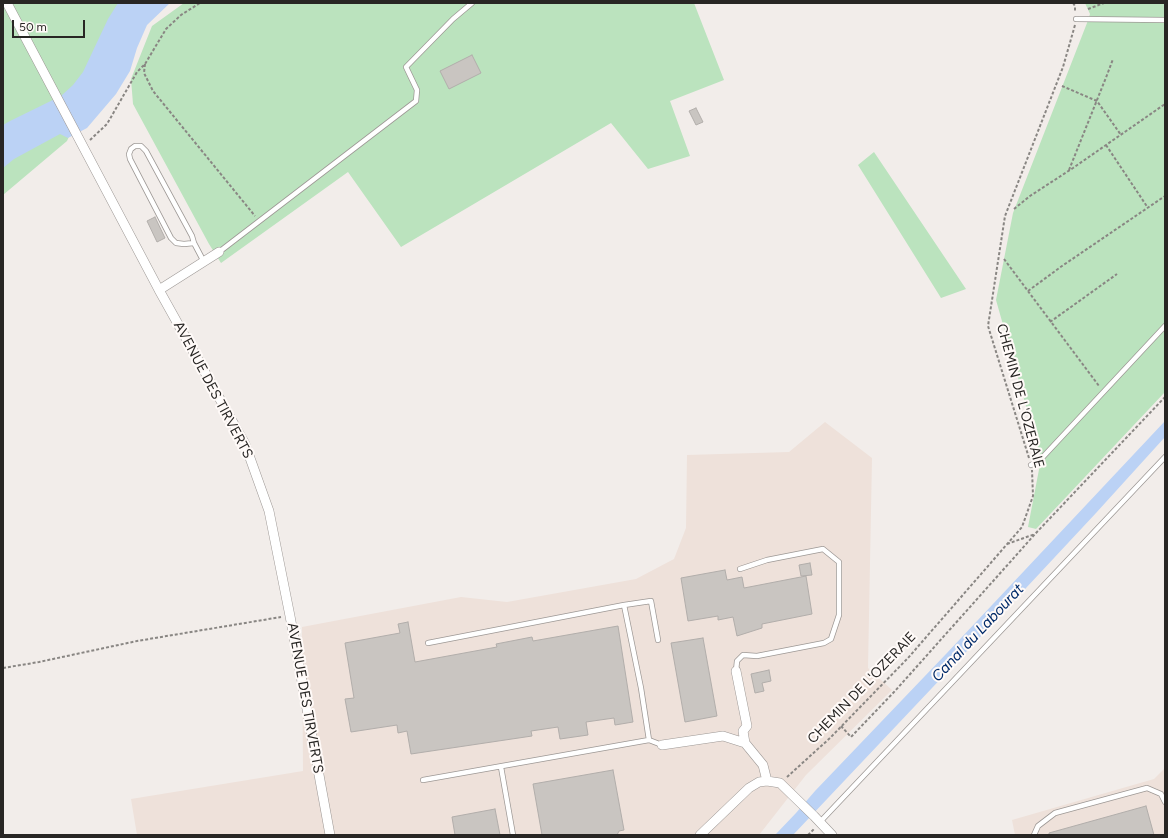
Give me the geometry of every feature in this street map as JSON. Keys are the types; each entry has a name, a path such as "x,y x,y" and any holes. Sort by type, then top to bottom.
{"street":[{"name":"AVENUE DES TIRVERTS","path":"7,3 159,290 245,444 269,511 290,616 330,835"},
{"path":"159,290 219,252"},
{"path":"736,671 747,726 743,732 744,743"},
{"path":"662,745 724,736 744,743 763,766 767,781"},
{"path":"700,835 749,788 759,782 767,781 780,783 803,804 832,835"}],"lane":[{"path":"219,252 416,101 417,90 406,67 453,19 472,3"},
{"path":"1076,20 1165,20"},
{"path":"194,243 176,243 171,238 130,158 129,154 135,146 140,146 146,151 192,236 204,262"},
{"path":"1031,465 1041,459 1165,326"},
{"path":"817,819 1165,457"},
{"path":"736,671 737,661 742,654 757,656 824,643 831,639 839,615 839,562 823,549 767,560 740,569"},
{"path":"428,643 651,601 658,640"},
{"path":"624,605 650,740"},
{"path":"423,780 650,740 662,745"},
{"path":"501,767 513,835"},
{"path":"1034,835 1038,826 1055,813 1147,788 1161,794 1165,802"}],"path":[{"path":"83,146 107,124 137,72 145,64 166,29 181,15 200,3"},
{"name":"CHEMIN DE L'OZERAIE","path":"780,783 830,738 908,658 1022,526 1033,496 1031,465 988,326 1005,216 1064,67 1076,20 1075,6 1073,3"},
{"path":"1088,9 1104,3"},
{"path":"1069,171 1113,59"},
{"path":"145,64 144,73 153,91 259,222"},
{"path":"1062,86 1097,101 1121,135"},
{"path":"1014,209 1030,196 1069,171 1165,104"},
{"path":"1106,145 1148,208"},
{"path":"1028,291 1165,196"},
{"path":"1004,259 1103,392"},
{"path":"1050,322 1117,274"},
{"path":"841,726 851,737 895,691 1036,533 1165,397"},
{"path":"1006,545 1036,533"},
{"path":"3,668 39,662 137,641 290,616"}],"shaded area":[{"path":"825,422 872,458 868,668 892,690 806,775 759,835 137,835 131,799 303,771 302,627 461,597 507,602 636,579 674,559 686,528 687,455 789,452"},
{"path":"1165,768 1165,835 1015,835 1012,820 1154,779"}],"green space":[{"path":"3,3 129,3 67,141 3,195"},
{"path":"184,3 694,3 724,80 670,101 690,156 648,169 611,123 401,247 348,172 221,263 209,244 133,104 131,79 152,26"},
{"path":"1085,3 1165,3 1165,392 1036,529 1028,527 1041,459 996,300 1013,213 1087,23 1090,14"},
{"path":"874,152 966,289 941,298 858,165"}],"water":[{"path":"118,3 170,3 147,25 137,48 130,71 116,94 87,128 68,138 60,134 14,159 3,168 3,125 61,96 73,85 83,72 108,19"},
{"name":"Canal du Labourat","path":"1165,421 1165,437 984,633 793,835 775,835 815,791"}],"building":[{"path":"472,55 481,73 449,89 440,71"},
{"path":"696,108 703,122 696,125 689,111"},
{"path":"155,217 165,238 157,242 147,221"},
{"path":"810,563 812,575 801,576 799,565"},
{"path":"725,570 727,580 742,577 744,588 806,576 812,614 762,624 762,628 737,636 733,617 718,620 718,616 688,621 681,578"},
{"path":"408,622 415,662 497,647 496,644 532,637 533,641 618,626 633,722 615,725 614,718 586,722 588,735 560,739 558,727 531,731 532,736 411,754 407,731 398,733 397,725 351,732 345,699 354,698 345,643 400,633 398,624"},
{"path":"703,638 717,716 685,722 671,643"},
{"path":"769,670 771,681 762,683 764,691 755,693 751,674"},
{"path":"613,770 624,830 619,831 617,835 542,835 533,784"},
{"path":"1146,806 1154,835 1049,835 1049,833"},
{"path":"495,809 500,835 455,835 452,817"}]}
